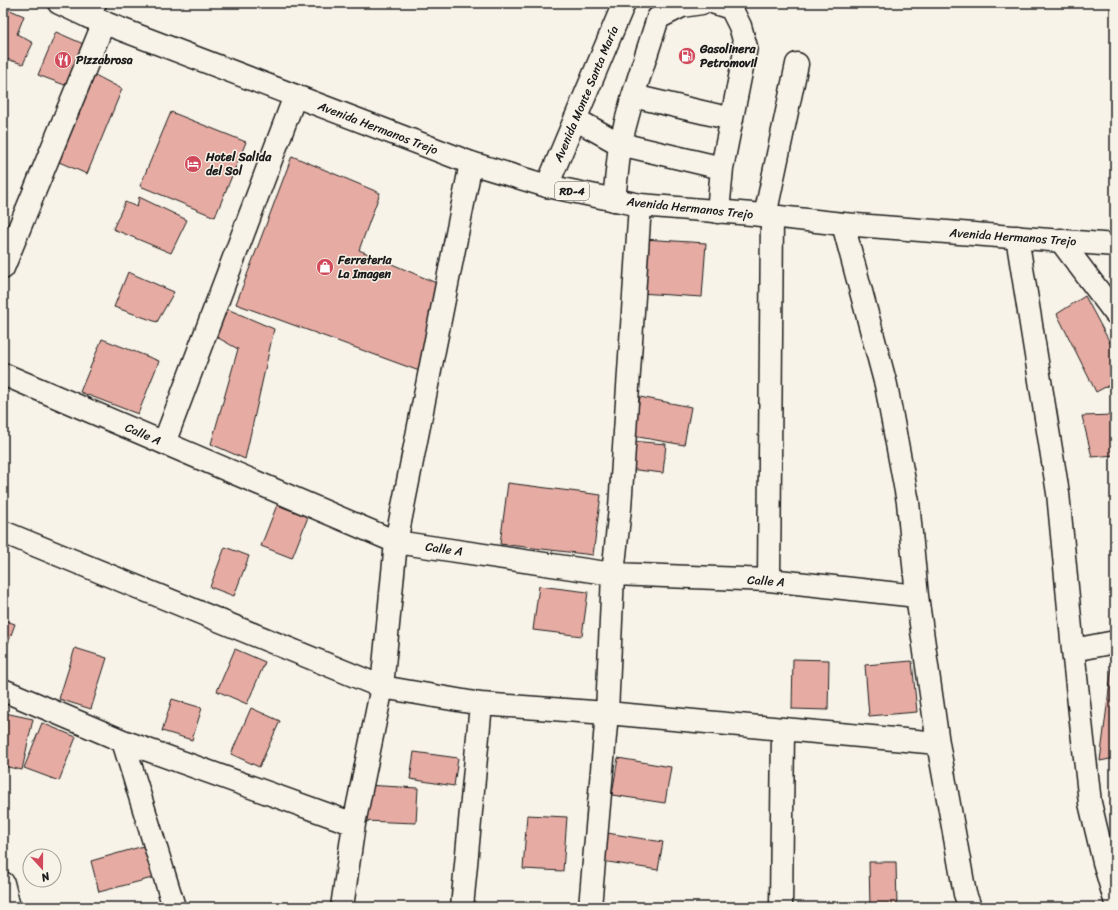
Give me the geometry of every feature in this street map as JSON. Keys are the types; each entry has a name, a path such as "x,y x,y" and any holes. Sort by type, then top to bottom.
{"street":[{"name":"Avenida Hermanos Trejo","path":"59,3 96,14 295,96 471,163 547,186 640,205 843,224 1115,245"},
{"name":"Avenida Monte Santa María","path":"547,186 624,3"},
{"path":"614,200 620,144 633,96 658,18 682,6 702,3"},
{"path":"715,3 731,8 740,26 746,47 722,168 718,212"},
{"path":"3,268 96,14"},
{"path":"769,580 769,216 797,64"},
{"path":"164,443 295,96"},
{"path":"633,96 732,119"},
{"path":"575,119 620,144 722,168"},
{"path":"342,907 354,824 382,687 396,542 471,163"},
{"path":"590,907 607,713 613,574 620,508 640,205"},
{"path":"843,224 886,385 908,502 917,596 938,743 966,894 970,907"},
{"path":"1018,237 1058,493 1073,650 1090,803 1114,895"},
{"path":"1060,240 1115,313"},
{"name":"Calle A","path":"3,374 396,542 613,574 769,580 917,596"},
{"path":"3,532 382,687 481,704 607,713 938,743"},
{"path":"1073,650 1115,642"},
{"path":"3,690 123,741 354,824"},
{"path":"462,907 481,704"},
{"path":"781,907 783,730"},
{"path":"123,741 174,907"},
{"path":"3,883 9,907"}],"building":[{"path":"3,7 24,16 17,34 33,43 23,64 3,58"},
{"name":"Pizzabrosa","path":"56,32 88,46 70,87 38,75"},
{"path":"95,75 122,89 87,174 59,162"},
{"name":"Hotel Salida del Sol","path":"171,112 246,142 215,217 140,186"},
{"name":"Ferreteria La Imagen","path":"292,156 380,193 359,250 441,285 422,372 236,304"},
{"path":"139,197 187,220 171,253 113,229 125,202 137,207"},
{"path":"643,239 706,243 702,297 639,293"},
{"path":"128,272 174,292 157,322 114,307"},
{"path":"1085,296 1115,352 1115,382 1096,392 1057,314"},
{"path":"225,308 274,329 245,459 211,444 238,349 213,335"},
{"path":"102,339 159,361 138,414 80,392"},
{"path":"640,397 691,407 684,445 633,436"},
{"path":"1115,415 1115,455 1092,457 1082,416"},
{"path":"631,441 666,444 663,473 628,469"},
{"path":"508,483 601,495 593,555 500,544"},
{"path":"277,505 308,517 292,558 261,546"},
{"path":"225,547 249,556 234,596 210,587"},
{"path":"539,586 588,592 582,636 533,630"},
{"path":"3,620 15,624 3,657"},
{"path":"75,648 107,658 91,709 59,699"},
{"path":"235,649 265,662 247,704 217,691"},
{"path":"793,659 829,660 828,710 792,709"},
{"path":"912,661 917,712 869,716 865,665"},
{"path":"1112,666 1115,685 1115,758 1100,761"},
{"path":"172,699 202,708 192,740 162,731"},
{"path":"251,708 280,721 259,767 231,754"},
{"path":"5,713 33,719 22,770 3,766 3,722"},
{"path":"42,723 76,737 59,781 24,768"},
{"path":"414,752 458,758 454,786 410,779"},
{"path":"618,758 671,767 665,803 612,795"},
{"path":"365,785 418,788 416,823 363,821"},
{"path":"527,815 567,817 563,871 523,869"},
{"path":"607,833 663,842 658,870 602,861"},
{"path":"147,845 156,877 99,892 91,861"},
{"path":"869,862 896,862 897,907 870,907"}],"place":[{"name":"Gasolinera Petromovil","path":"687,56"},
{"name":"Pizzabrosa","path":"63,60"},
{"name":"Hotel Salida del Sol","path":"193,164"},
{"name":"Ferreteria La Imagen","path":"325,267"}]}
